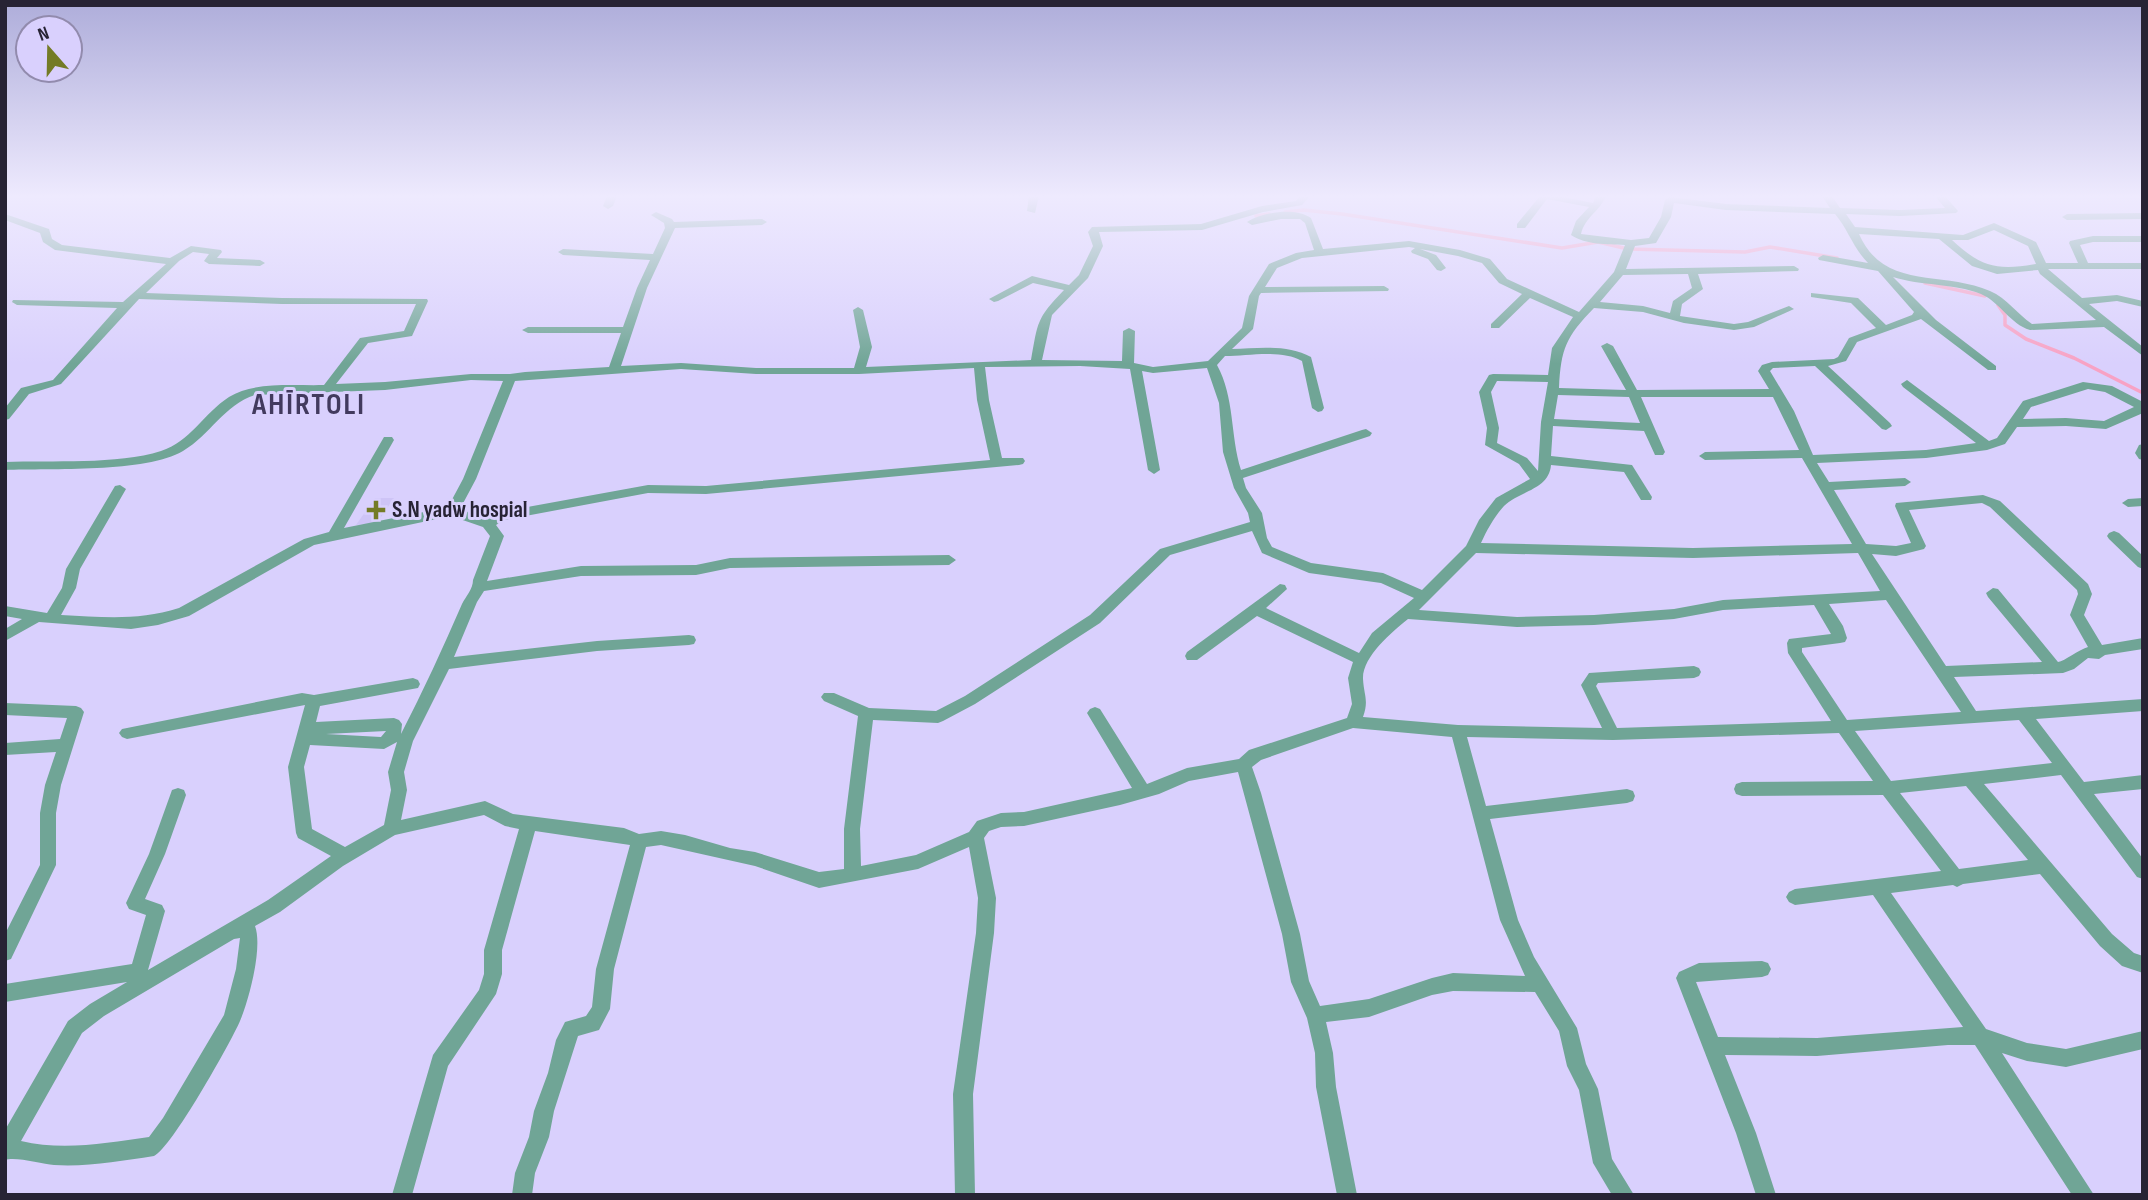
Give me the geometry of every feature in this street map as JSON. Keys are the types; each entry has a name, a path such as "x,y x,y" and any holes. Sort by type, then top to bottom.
{"street":[{"path":"97,252 174,260"},
{"path":"5,416 25,391 57,382 126,305 174,260 186,252"},
{"path":"217,252 209,261 260,263"},
{"path":"563,252 656,257"},
{"path":"614,370 658,252"},
{"path":"1037,364 1043,323 1047,314 1084,276 1096,252"},
{"path":"5,466 109,461 159,455 182,446 229,401 244,393 385,386 471,377 510,379 525,375 691,366 755,371 859,371 979,364 1037,364 1131,365 1153,370 1211,364 1247,329 1258,290 1273,266 1280,262 1331,252"},
{"path":"1415,252 1432,257 1441,268"},
{"path":"1452,252 1486,261 1503,282 1579,316"},
{"path":"1353,722 1360,704 1355,678 1361,660 1377,637 1440,583 1472,548 1484,523 1501,500 1538,480 1544,473 1547,422 1559,347 1579,316 1621,272 1629,252"},
{"path":"1863,252 1920,310 1992,368"},
{"path":"1959,252 1989,271 2007,273 2042,266 2143,266"},
{"path":"2037,252 2044,271 2143,353"},
{"path":"2078,252 2085,267"},
{"path":"1823,258 1881,268 1903,277 1986,292 2010,307 2024,324 2030,327 2108,323"},
{"path":"1621,272 1794,269"},
{"path":"1674,318 1677,303 1698,289 1692,271"},
{"path":"995,299 1032,279 1071,289"},
{"path":"1258,290 1384,289"},
{"path":"1495,326 1528,294"},
{"path":"1815,295 1854,300 1883,328"},
{"path":"137,296 282,301 423,301 411,332 364,340 328,387"},
{"path":"2081,301 2117,298 2143,304"},
{"path":"18,302 126,305"},
{"path":"1591,305 1643,309 1674,318 1741,327 1789,309"},
{"path":"858,310 866,347 859,371"},
{"path":"1920,310 1917,317 1853,340 1842,359 1819,364 1766,367 1766,377 1777,393 1808,457 1890,595 1973,718"},
{"path":"528,330 628,330"},
{"path":"1129,331 1131,365 1154,470"},
{"path":"1607,346 1633,393 1659,452"},
{"path":"1224,353 1291,353 1304,356 1307,359 1318,408"},
{"path":"979,364 983,400 997,463"},
{"path":"1211,364 1225,403 1229,452 1240,488 1255,513 1256,525 1267,550 1282,558 1323,571 1383,578 1422,596"},
{"path":"1819,364 1886,426"},
{"path":"1538,480 1512,455 1491,445 1493,428 1485,392 1490,379 1512,376 1553,385 1633,393 1777,393"},
{"path":"452,511 463,496 477,465 510,379"},
{"path":"1908,384 1987,446"},
{"path":"1705,456 1926,454 1987,446 2001,441 2027,404 2087,385 2108,389 2143,408"},
{"path":"2015,423 2066,422 2106,425 2143,408"},
{"path":"1547,422 1647,427"},
{"path":"1237,476 1366,433"},
{"path":"334,535 388,440"},
{"path":"2143,448 2143,456"},
{"path":"1546,460 1628,468 1646,498"},
{"path":"488,524 500,516 648,489 706,491 1019,461"},
{"path":"1826,486 1905,482"},
{"path":"5,636 44,618 69,588 73,569 120,489"},
{"path":"1472,548 1693,553 1863,548 1907,550 1919,546 1901,506 1989,500 2083,588 2085,594 2077,615 2099,653"},
{"path":"2128,503 2143,502"},
{"path":"5,611 44,618 131,624 158,620 184,612 309,542 452,511 488,524 497,536 480,586 405,741 396,772 399,790 391,829"},
{"path":"830,697 866,714 938,717 970,700 1095,619 1165,552 1256,525"},
{"path":"2114,536 2143,564"},
{"path":"480,586 581,571 696,570 730,563 949,560"},
{"path":"1192,656 1280,589"},
{"path":"1993,593 2054,667"},
{"path":"1406,614 1517,622 1581,620 1674,614 1723,605 1890,595"},
{"path":"1818,599 1836,626 1840,638 1799,641 1793,646 1840,726 1884,788 1957,879"},
{"path":"1256,609 1361,660"},
{"path":"444,664 597,646 689,640"},
{"path":"1941,671 2070,666 2081,655 2125,649 2143,643"},
{"path":"1612,734 1588,685 1594,677 1694,673"},
{"path":"127,733 302,699 314,701 413,684"},
{"path":"314,701 296,767 304,833 346,856"},
{"path":"232,931 247,928 249,934 245,969 232,1018 170,1125 154,1146 76,1156 29,1154 7,1149 75,1027 137,978 232,931 391,829 485,807 511,821 624,835 639,841 661,838 685,842 730,856 755,859 820,880 918,862 975,837 983,826 1001,820 1024,819 1143,792 1187,775 1243,765 1255,755 1353,722 1458,731 1612,734 1840,726 2143,705"},
{"path":"5,709 76,712 53,785 48,813 48,865 5,953"},
{"path":"1095,713 1143,792"},
{"path":"2023,713 2143,872"},
{"path":"853,874 854,804 866,714"},
{"path":"1458,731 1471,774 1471,785 1491,845 1496,879 1509,920 1527,963 1568,1028 1577,1066 1588,1089 1603,1163 1625,1195"},
{"path":"5,749 65,745"},
{"path":"1243,765 1291,934 1300,982 1316,1017 1324,1053 1326,1087 1348,1195"},
{"path":"1742,789 1884,788 2064,768"},
{"path":"1970,779 2118,951 2128,960 2143,965"},
{"path":"2081,789 2143,782"},
{"path":"137,978 156,911 135,903 157,854 178,795"},
{"path":"1482,813 1627,796"},
{"path":"402,1195 440,1062 487,993 493,974 493,950 529,823"},
{"path":"965,1195 963,1094 985,933 987,898 975,837"},
{"path":"522,1195 525,1173 539,1137 565,1040 572,1028 592,1024 601,1009 605,969 639,841"},
{"path":"1796,897 1957,879 2044,866"},
{"path":"1877,887 2084,1195"},
{"path":"1762,969 1699,972 1685,978 1713,1046 1766,1195"},
{"path":"5,993 137,978"},
{"path":"1316,1017 1326,1012 1348,1012 1371,1007 1438,984 1456,981 1524,986 1540,983"},
{"path":"1713,1046 1816,1047 1948,1036 1980,1037 2027,1052 2066,1058 2143,1040"}],"shaded area":[{"name":"S.N yadw hospial","path":"375,498 394,498 377,523 356,525"}],"waterway":[{"path":"1800,252 1837,258"},
{"path":"1925,283 1985,296"},
{"path":"1998,305 2005,315 2005,325 2026,339 2074,358 2143,393"}],"place":[{"name":"S.N yadw hospial","path":"376,510"}],"district":[{"name":"AHĪRTOLI","path":"309,405"}]}
